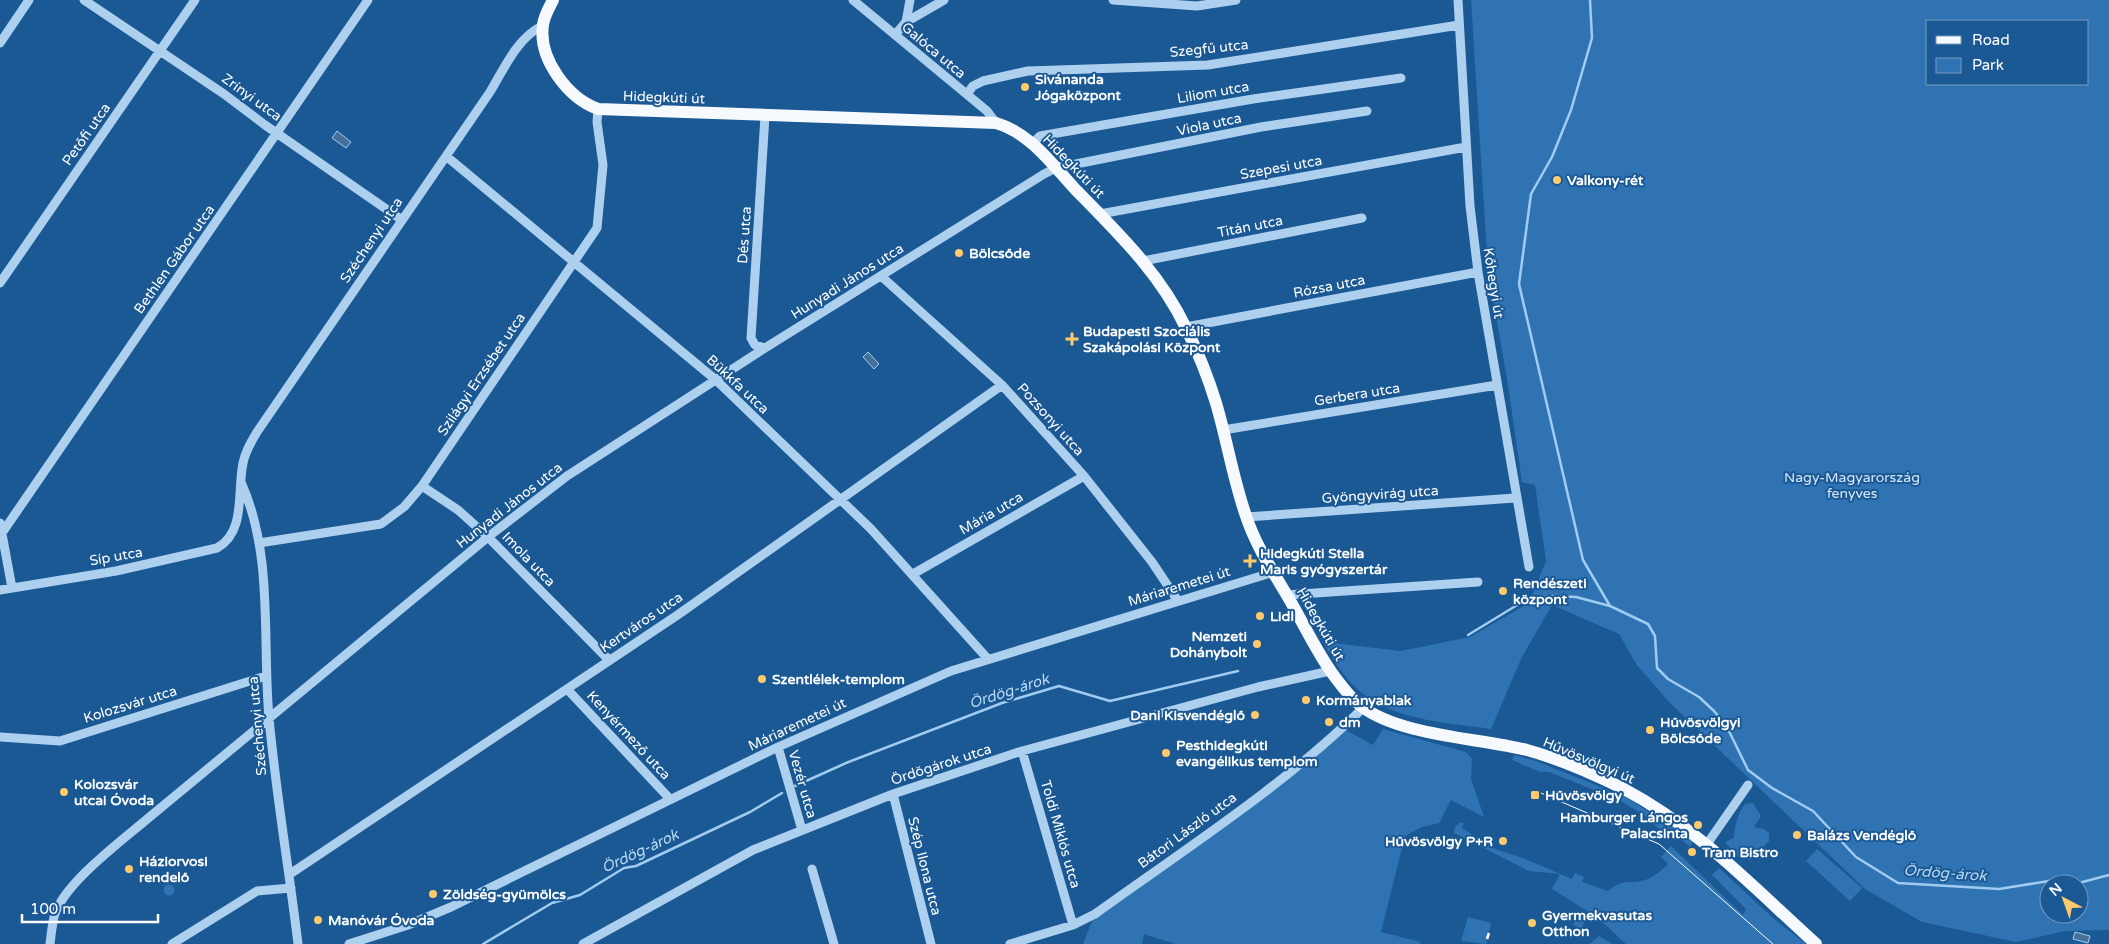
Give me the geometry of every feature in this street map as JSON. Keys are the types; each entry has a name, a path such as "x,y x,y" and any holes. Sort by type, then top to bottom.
{"main road":[{"path":"542,26 553,0"},
{"name":"Hidegkúti út","path":"542,26 545,50 556,73 572,93 588,106 598,109 765,120 996,123 1010,127 1033,143 1143,261 1173,303 1186,327 1207,377 1246,518 1286,595 1330,671 1350,696 1363,708"},
{"name":"Hűvösvölgyi út","path":"1363,708 1406,725 1469,741 1528,751 1581,770 1638,797 1706,844 1816,944"}],"street":[{"path":"0,43 29,0"},
{"name":"Zrínyi utca","path":"84,0 160,50 402,220"},
{"name":"Petőfi utca","path":"0,283 195,0"},
{"name":"Bethlen Gábor utca","path":"2,533 368,0"},
{"name":"Galóca utca","path":"853,0 987,111 996,123"},
{"path":"906,22 910,0"},
{"path":"895,35 906,22 944,0"},
{"path":"1113,0 1197,6 1236,0"},
{"name":"Kőhegyi út","path":"1458,0 1470,206 1478,272 1496,386 1529,567"},
{"name":"Szegfű utca","path":"967,94 973,86 983,81 1028,71 1208,65 1459,25"},
{"name":"Széchenyi utca","path":"232,537 236,528 243,462 257,432 524,39 532,31 542,26"},
{"name":"Liliom utca","path":"1033,143 1040,136 1253,100 1401,78"},
{"name":"Szilágyi Erzsébet utca","path":"259,543 381,524 404,507 422,486 597,228 603,164 597,122 598,109"},
{"name":"Viola utca","path":"1056,168 1261,127 1367,110"},
{"name":"Dés utca","path":"765,120 751,338 755,345 765,348"},
{"name":"Szepesi utca","path":"1100,214 1466,148"},
{"name":"Bükkfa utca","path":"446,156 716,380 841,500 913,574 987,658"},
{"name":"Hunyadi János utca","path":"50,944 54,917 61,901 74,885 146,820 488,538 567,476 765,348 1056,168"},
{"name":"Titán utca","path":"1143,261 1362,218"},
{"name":"Rózsa utca","path":"1186,327 1478,272"},
{"name":"Pozsonyi utca","path":"881,276 1002,385 1084,476 1152,562 1178,601"},
{"name":"Kertváros utca","path":"290,874 567,689 841,500 1002,385"},
{"name":"Gerbera utca","path":"1223,430 1496,386"},
{"name":"Mária utca","path":"913,574 1084,476"},
{"name":"Széchenyi utca","path":"240,480 252,506 259,543 264,586 269,718 298,944"},
{"name":"Imola utca","path":"422,486 458,510 609,660"},
{"name":"Gyöngyvirág utca","path":"1246,518 1516,498"},
{"path":"238,504 247,501 252,506"},
{"path":"0,523 12,588"},
{"name":"Síp utca","path":"0,590 122,570 218,548 232,537"},
{"name":"Máriaremetei út","path":"349,944 408,925 451,907 778,747 916,686 987,658 1274,572"},
{"path":"1286,595 1478,582"},
{"name":"Ördögárok utca","path":"583,944 752,850 893,794 1022,751 1258,687 1330,671"},
{"name":"Kolozsvár utca","path":"0,737 60,741 266,676"},
{"name":"Kenyérmező utca","path":"567,689 670,799"},
{"name":"Bátori László utca","path":"1010,944 1073,925 1095,914 1235,813 1322,746 1363,708"},
{"name":"Vezér utca","path":"778,747 802,830"},
{"name":"Toldi Miklós utca","path":"1022,751 1073,925"},
{"path":"1706,844 1748,785"},
{"name":"Szép Ilona utca","path":"893,794 931,944"},
{"path":"812,869 834,944"},
{"path":"172,944 257,891 291,888"}],"green space":[{"name":"Nagy-Magyarország fenyves","path":"1471,0 2109,0 2109,930 2065,931 2016,942 1922,922 1865,889 1669,702 1636,664 1619,634 1552,605 1521,659 1491,729 1418,718 1401,713 1368,698 1349,681 1323,642 1401,651 1470,637 1529,603 1546,561 1535,485 1522,482 1508,385 1488,270"},
{"path":"1383,729 1466,752 1472,759 1471,779 1484,817 1451,800 1439,823 1422,827 1405,836 1381,932 1421,942 1420,944 1175,944 1144,934 1142,944 1083,944 1095,914 1346,730 1373,745"},
{"path":"1514,755 1536,761 1626,797 1693,841 1690,847 1682,840 1673,840 1666,837 1641,813 1619,800 1549,772 1540,772 1512,760"},
{"path":"1753,803 1761,816 1754,827 1764,829 1769,833 1769,841 1751,860 1738,857 1725,842 1734,838 1737,820 1742,808 1745,804"},
{"path":"1459,823 1464,823 1462,828 1495,849 1523,858 1572,879 1575,873 1584,877 1582,882 1608,891 1619,884 1645,880 1658,873 1668,864 1661,857 1671,846 1743,915 1746,909 1712,875 1719,868 1773,918 1806,944 1626,944 1597,917 1552,889 1560,874 1529,871 1454,833 1455,827"},
{"path":"1817,849 1862,888 1850,901 1806,861"},
{"path":"169,884 175,890 169,896 163,890"},
{"path":"1579,911 1585,919 1582,929 1573,925"},
{"path":"1468,917 1491,923 1486,944 1461,941"},
{"path":"1599,936 1612,944 1590,944"}],"shaded area":[{"path":"337,131 351,142 346,148 332,138"},
{"path":"868,352 879,364 874,369 863,357"},
{"path":"2075,932 2090,936 2088,943 2073,939"}],"waterway":[{"path":"1590,0 1592,38 1571,110 1552,157 1531,194 1519,284 1583,560 1610,606"},
{"name":"Ördög-árok","path":"1468,635 1527,599 1554,596 1576,597 1610,606 1648,624 1655,636 1657,668 1668,679 1699,697 1714,711 1726,725 1748,770 1772,788 1813,811 1856,857 1898,883 1999,889 2055,880 2075,884 2109,875"},
{"name":"Ördög-árok","path":"795,786 846,763 1002,703 1059,686 1110,701 1238,671"},
{"name":"Ördög-árok","path":"483,944 552,903 580,895 624,868 636,866 750,812 782,793"}],"tram line":[{"path":"1534,790 1659,844 1773,944"}],"railway":[{"path":"1487,939 1489,933"}],"place":[{"name":"Sivánanda Jógaközpont","path":"1025,87"},
{"name":"Valkony-rét","path":"1557,180"},
{"name":"Bölcsőde","path":"959,253"},
{"name":"Budapesti Szociális Szakápolási Központ","path":"1072,339"},
{"name":"Hidegkúti Stella Maris gyógyszertár","path":"1250,561"},
{"name":"Rendészeti központ","path":"1503,591"},
{"name":"Lidl","path":"1260,616"},
{"name":"Nemzeti Dohánybolt","path":"1257,644"},
{"name":"Szentlélek-templom","path":"762,679"},
{"name":"Kormányablak","path":"1306,700"},
{"name":"Dani Kisvendéglő","path":"1255,715"},
{"name":"dm","path":"1329,722"},
{"name":"Hűvösvölgyi Bölcsőde","path":"1650,730"},
{"name":"Pesthidegkúti evangélikus templom","path":"1166,753"},
{"name":"Kolozsvár utcai Óvoda","path":"64,792"},
{"name":"Hűvösvölgy","path":"1535,795"},
{"name":"Hamburger Lángos Palacsinta","path":"1698,825"},
{"name":"Balázs Vendéglő","path":"1797,835"},
{"name":"Hűvösvölgy P+R","path":"1503,841"},
{"name":"Tram Bistro","path":"1692,852"},
{"name":"Háziorvosi rendelő","path":"129,869"},
{"name":"Zöldség-gyümölcs","path":"433,894"},
{"name":"Manóvár Óvoda","path":"318,920"},
{"name":"Gyermekvasutas Otthon","path":"1532,923"}]}
